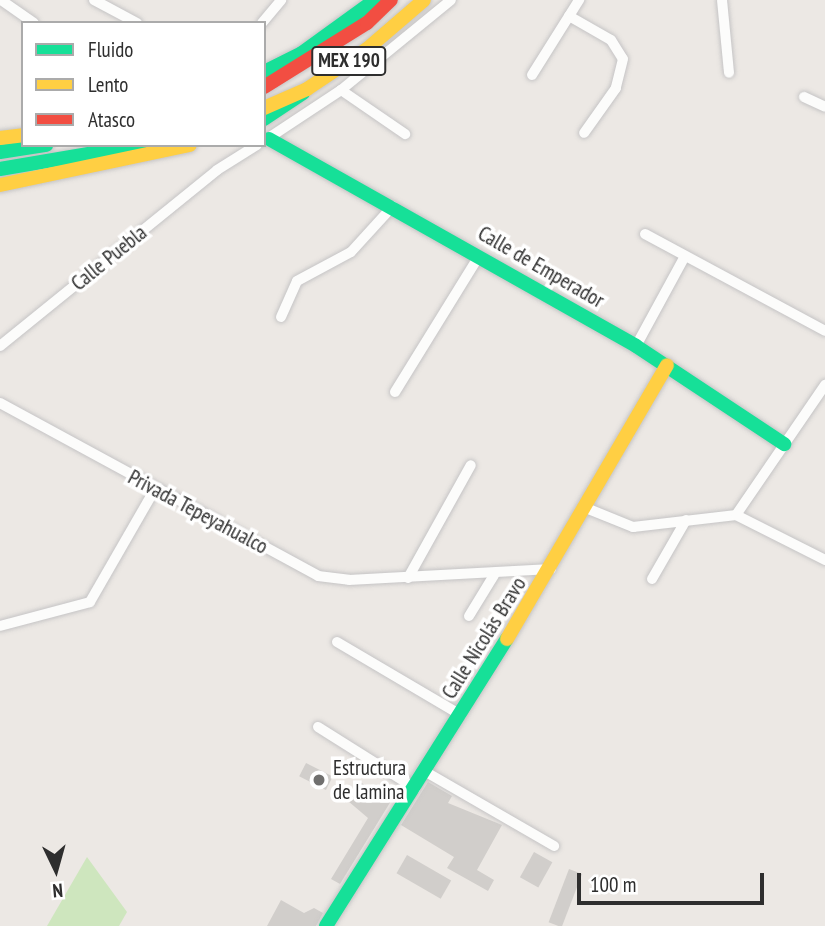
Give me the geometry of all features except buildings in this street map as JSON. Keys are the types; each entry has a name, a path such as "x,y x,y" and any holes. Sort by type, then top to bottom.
{"street":[{"path":"1,0 31,21"},
{"path":"94,0 133,21"},
{"path":"264,21 281,0"},
{"path":"266,71 302,53 375,0"},
{"name":"MEX 190","path":"266,86 367,23 391,0"},
{"name":"MEX 190","path":"266,107 307,89 367,49 424,0"},
{"name":"Calle Puebla","path":"266,140 341,90 451,0"},
{"path":"532,75 579,0"},
{"path":"722,0 729,73"},
{"path":"569,16 611,40 623,59 616,88 584,132"},
{"path":"266,118 307,89"},
{"path":"341,90 405,134"},
{"path":"804,97 825,107"},
{"path":"0,138 21,135"},
{"name":"Calle de Emperador","path":"266,143 393,206 636,346 784,444"},
{"path":"0,152 33,147"},
{"path":"0,169 130,147"},
{"path":"0,185 180,147"},
{"name":"Calle Puebla","path":"0,346 218,170 255,147"},
{"path":"281,317 297,281 351,252 393,206"},
{"path":"645,234 825,331"},
{"path":"395,392 479,256"},
{"path":"636,346 685,256"},
{"name":"Calle Nicolás Bravo","path":"326,926 426,772 551,569 667,365"},
{"path":"736,515 825,385"},
{"name":"Privada Tepeyahualco","path":"0,403 318,576 408,578 494,575 551,569"},
{"path":"408,578 471,465"},
{"path":"0,626 90,602 155,489"},
{"path":"586,508 633,527 736,515 825,559"},
{"path":"652,579 685,520"},
{"path":"469,617 494,575"},
{"path":"337,642 460,715"},
{"path":"318,727 415,788"},
{"path":"426,772 554,846"}],"green space":[{"path":"87,857 127,912 119,926 47,926"}],"traffic: fast":[{"path":"266,71 302,53 375,0"},
{"path":"266,118 303,93"},
{"path":"269,139 636,346 784,444"},
{"path":"0,152 33,147"},
{"path":"0,169 128,147"},
{"path":"326,926 507,639"}],"traffic: slow":[{"path":"266,107 307,89 367,49 424,0"},
{"path":"0,138 21,135"},
{"path":"0,185 180,147"},
{"path":"507,639 667,365"}],"traffic: jam":[{"path":"266,86 367,23 391,0"}],"place":[{"name":"Estructura de lamina","path":"319,780"}]}
